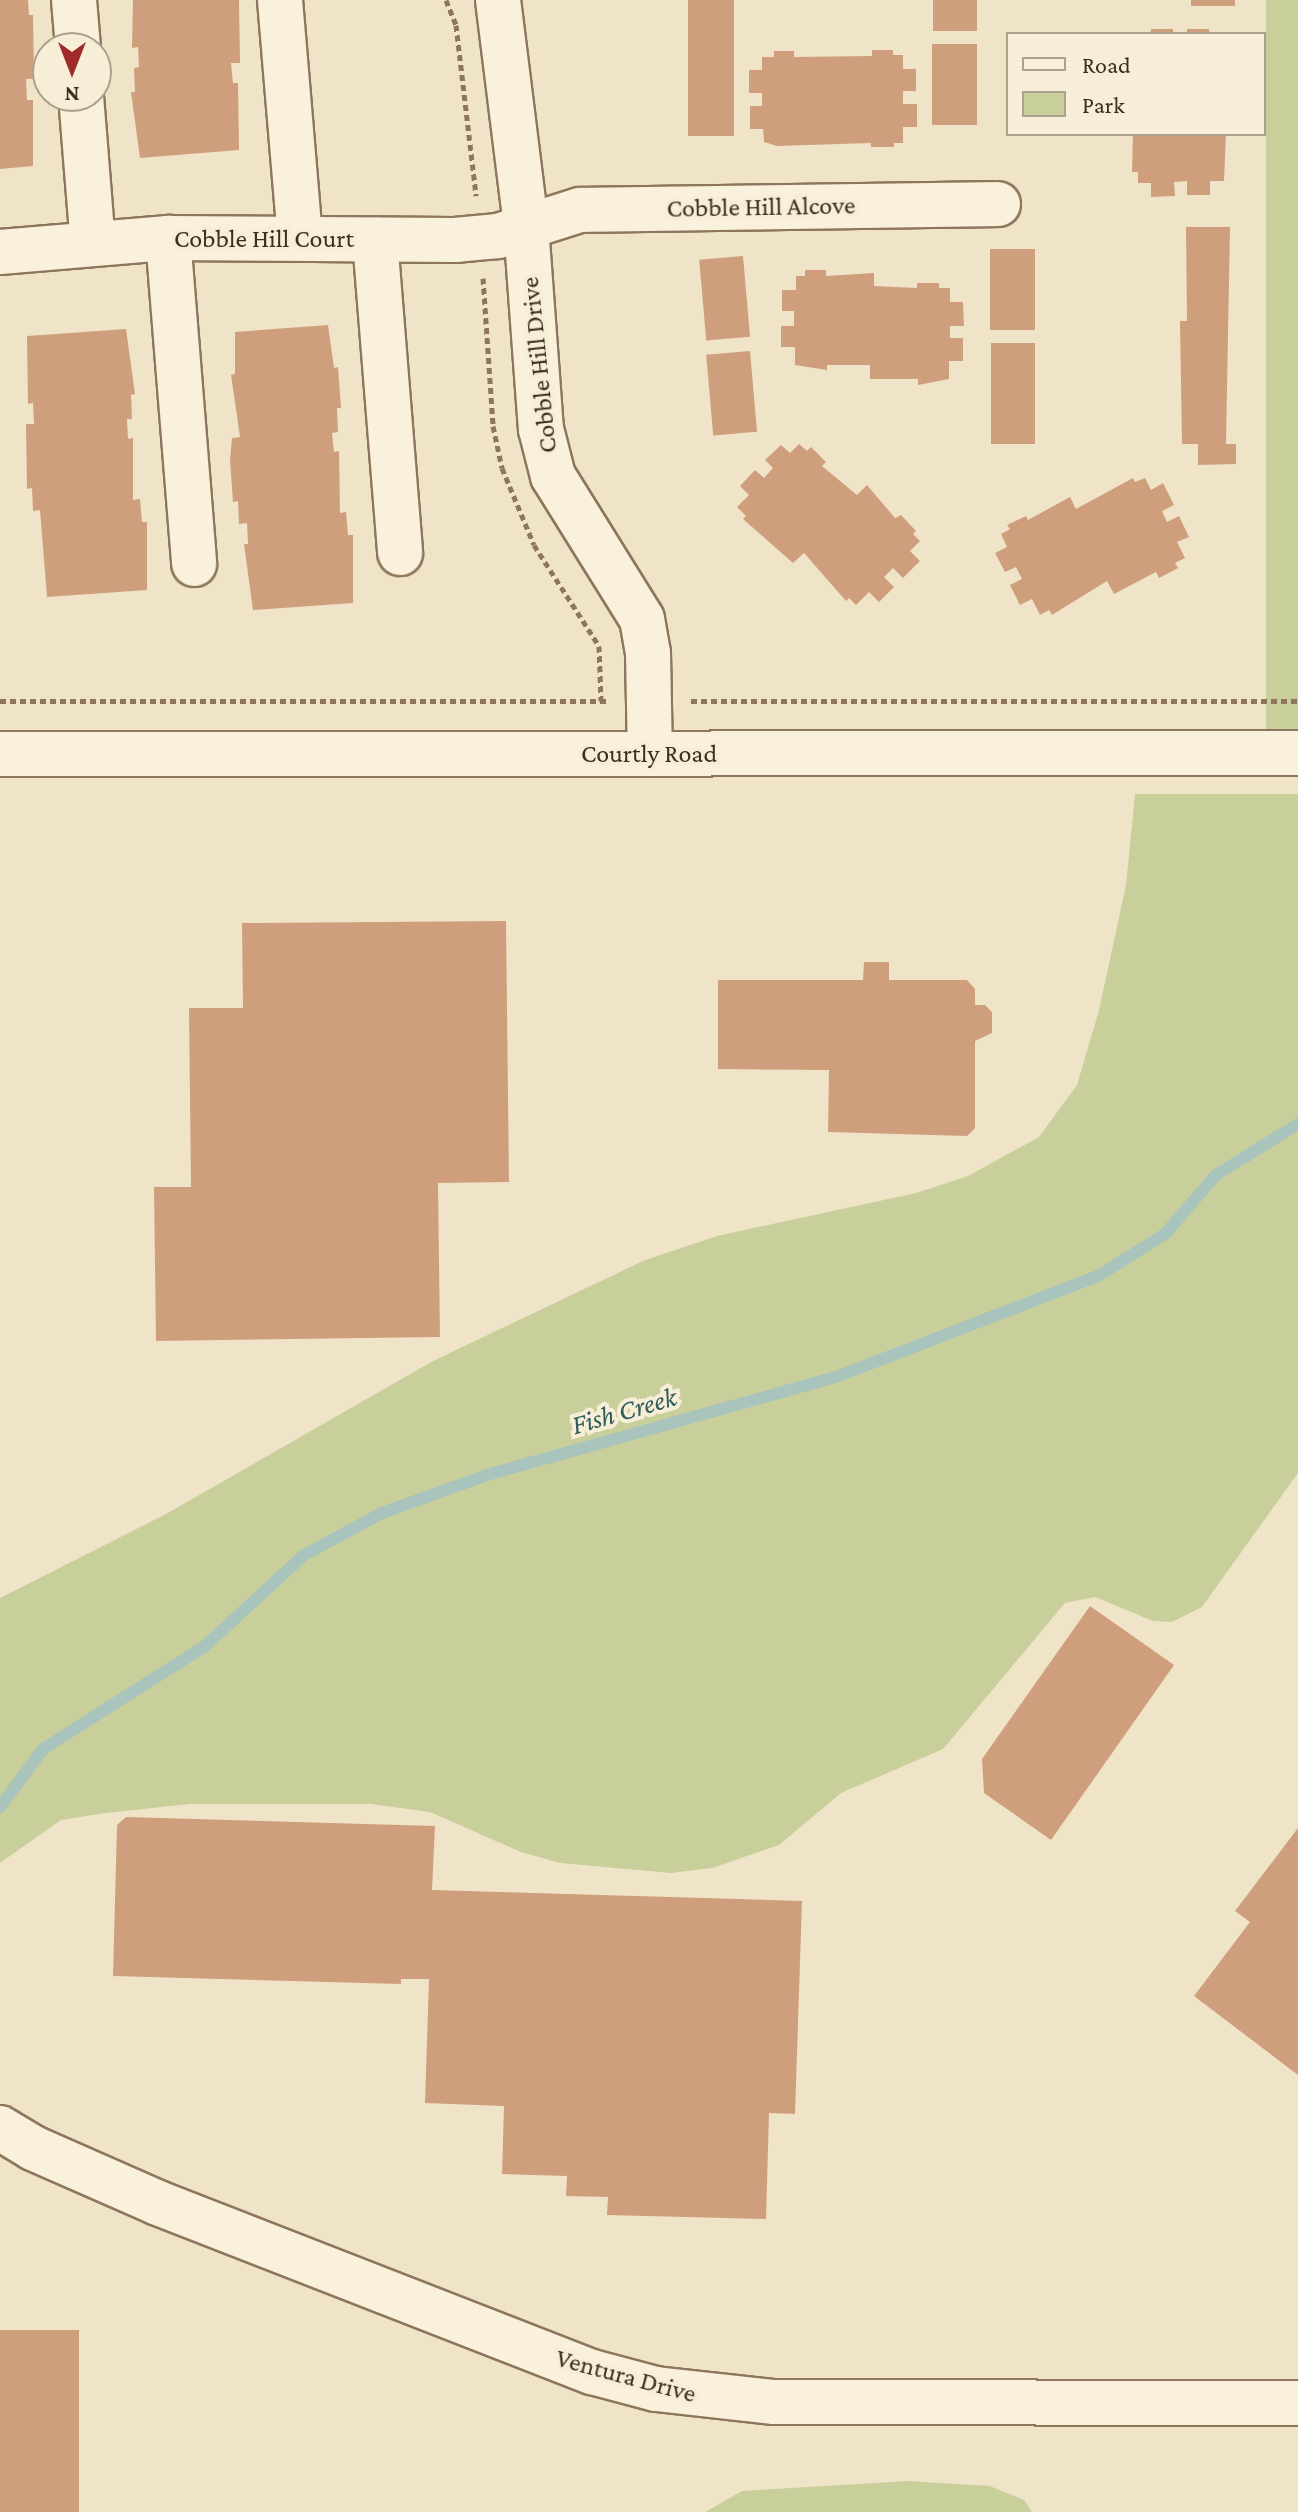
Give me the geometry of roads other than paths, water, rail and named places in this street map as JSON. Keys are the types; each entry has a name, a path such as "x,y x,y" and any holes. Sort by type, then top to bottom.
{"street":[{"path":"74,0 77,32"},
{"path":"280,0 300,238"},
{"name":"Cobble Hill Drive","path":"498,0 526,226 541,429 560,489 642,619 648,653 650,753"},
{"path":"82,112 93,244"},
{"name":"Cobble Hill Alcove","path":"526,226 580,210 998,204"},
{"name":"Cobble Hill Court","path":"0,252 168,238 481,238 526,226"},
{"path":"168,238 194,564"},
{"path":"375,240 400,553"},
{"name":"Courtly Road","path":"0,754 1298,753"},
{"name":"Ventura Drive","path":"0,2128 33,2148 158,2203 592,2372 656,2389 774,2402 1298,2403"}],"waterway":[{"name":"Fish Creek","path":"0,1807 43,1749 204,1647 304,1555 382,1513 487,1475 836,1377 1098,1276 1165,1234 1216,1175 1298,1124"}]}
